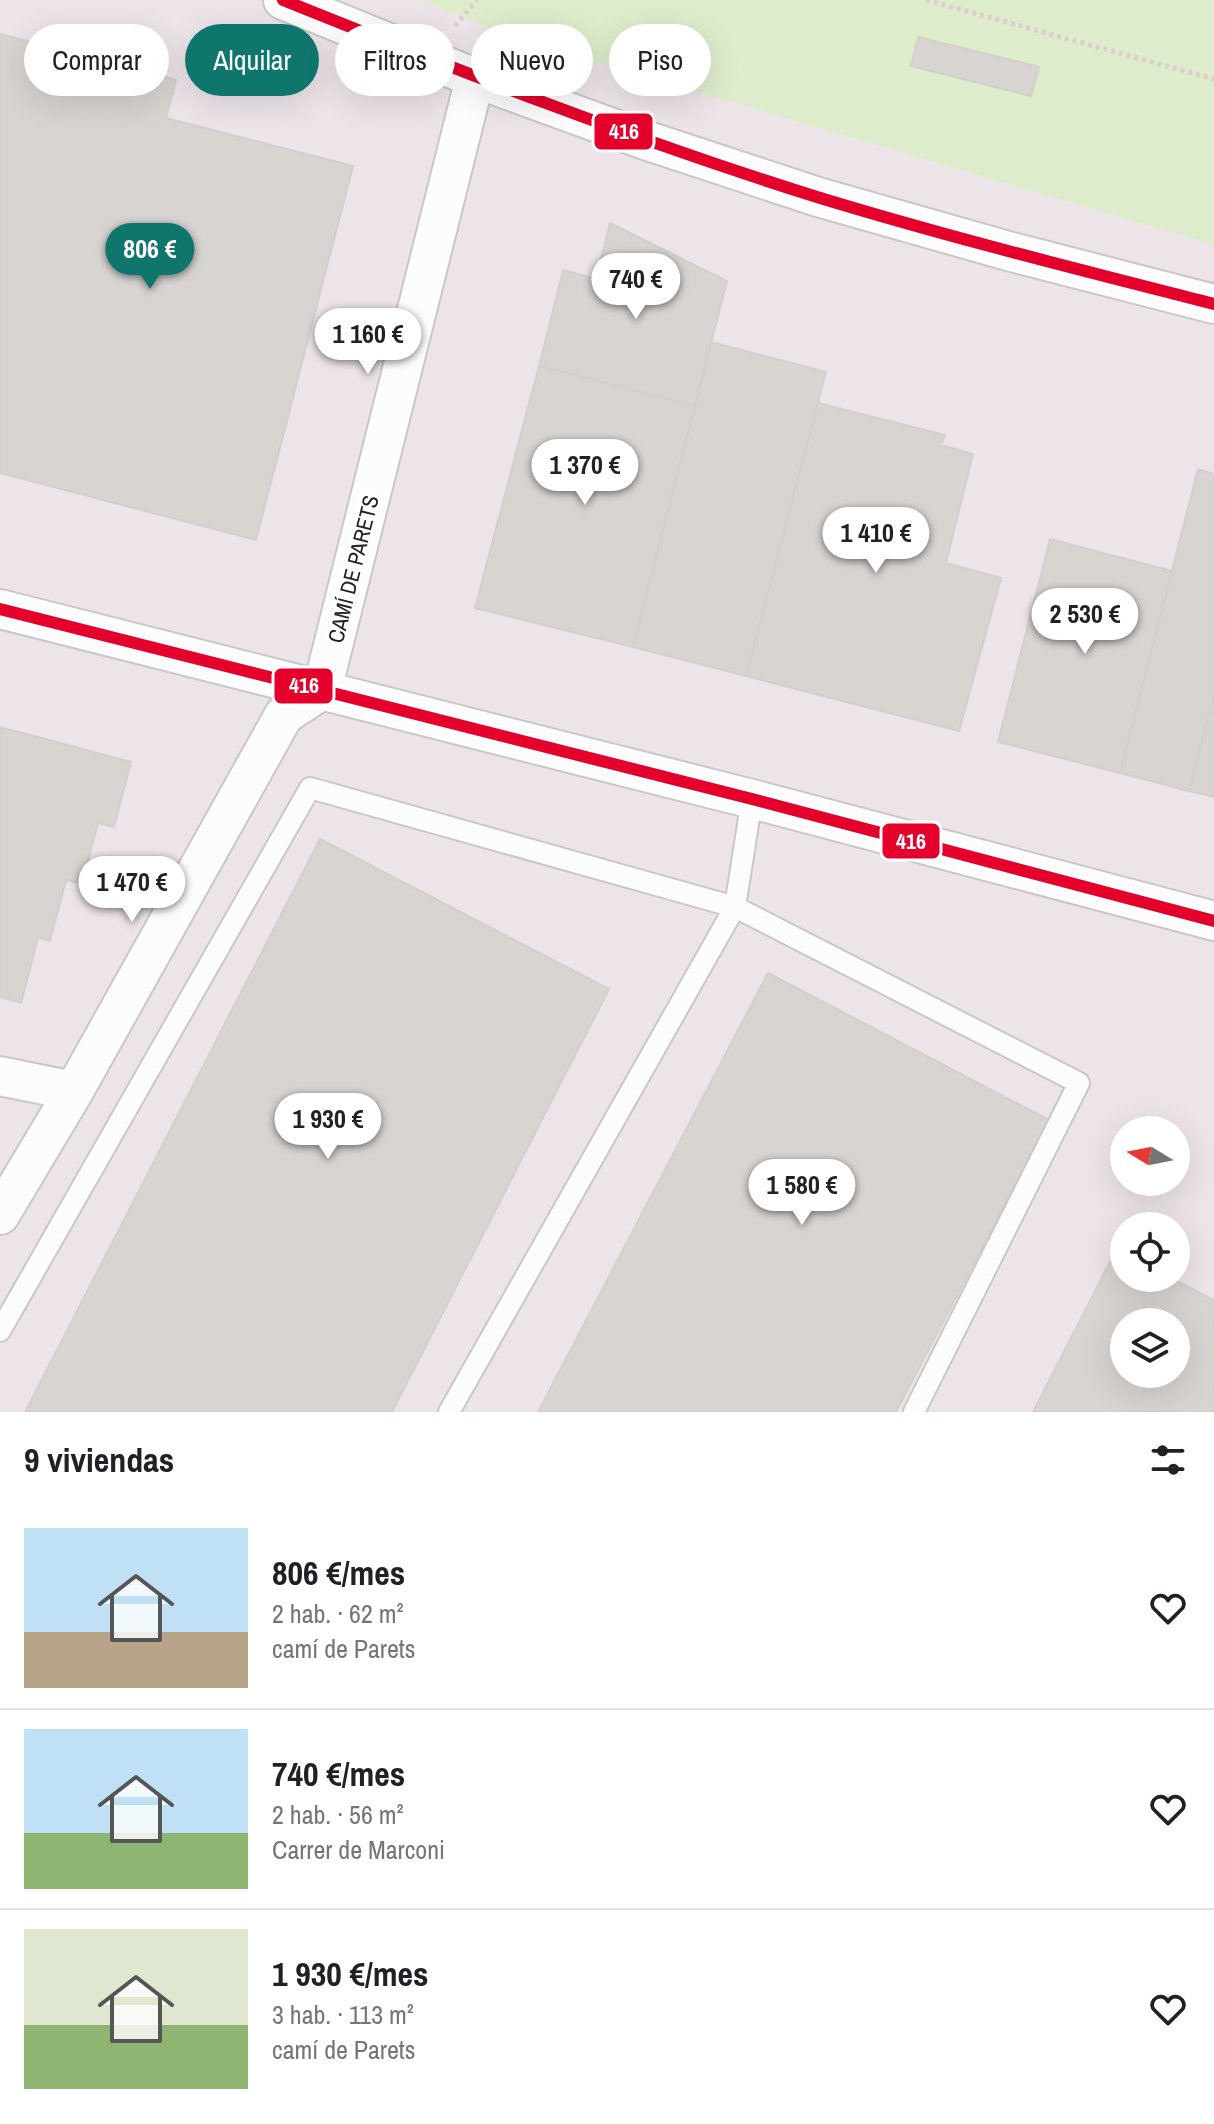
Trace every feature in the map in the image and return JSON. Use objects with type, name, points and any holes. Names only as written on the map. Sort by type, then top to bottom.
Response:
[{"type":"street","points":[[283,0],[471,76]]},
{"type":"street","name":"CAMÍ DE PARETS","points":[[322,690],[471,94]]},
{"type":"street","points":[[524,96],[818,197],[1008,251],[1214,304]]},
{"type":"street","points":[[0,609],[752,799],[1214,921]]},
{"type":"street","points":[[0,1215],[74,1091],[284,715],[322,690]]},
{"type":"street","points":[[0,1076],[74,1091]]},
{"type":"lane","points":[[0,1331],[310,788],[735,907],[1079,1083],[914,1412]]},
{"type":"lane","points":[[449,1412],[735,907],[752,799]]},
{"type":"path","points":[[926,0],[1214,79]]},
{"type":"shaded area","points":[[0,0],[421,0],[479,24],[471,24],[471,96],[593,96],[593,61],[609,66],[609,96],[711,96],[1214,245],[1214,1412],[0,1412]]},
{"type":"green space","points":[[421,0],[1214,0],[1214,245],[711,96],[711,24],[609,24],[609,66],[593,61],[593,24],[479,24]]},
{"type":"building","points":[[0,34],[24,40],[24,96],[169,96],[169,78],[176,80],[166,118],[353,166],[256,540],[0,473]]},
{"type":"building","points":[[918,37],[1039,67],[1031,96],[911,66]]},
{"type":"building","points":[[610,223],[727,281],[695,406],[539,366],[563,270],[596,279]]},
{"type":"building","points":[[711,342],[826,372],[746,676],[633,647]]},
{"type":"building","points":[[539,366],[695,406],[633,647],[475,608]]},
{"type":"building","points":[[818,403],[945,435],[941,445],[973,454],[946,563],[1001,578],[959,731],[746,676]]},
{"type":"building","points":[[1198,469],[1214,474],[1214,695],[1189,791],[1120,773]]},
{"type":"building","points":[[1050,539],[1172,571],[1120,773],[998,742]]},
{"type":"building","points":[[1214,695],[1214,797],[1189,791]]},
{"type":"building","points":[[0,727],[131,762],[114,827],[98,823],[82,884],[66,880],[50,941],[38,938],[21,1003],[0,997]]},
{"type":"building","points":[[320,839],[609,989],[392,1412],[25,1412]]},
{"type":"building","points":[[768,973],[1049,1120],[896,1412],[538,1412]]},
{"type":"building","points":[[1110,1262],[1110,1292],[1190,1292],[1190,1288],[1214,1300],[1214,1412],[1033,1412]]},
{"type":"transit line","name":"416","points":[[283,0],[548,104],[749,175],[916,226],[1214,304]]},
{"type":"transit line","name":"416","points":[[0,609],[752,799],[1214,921]]}]
